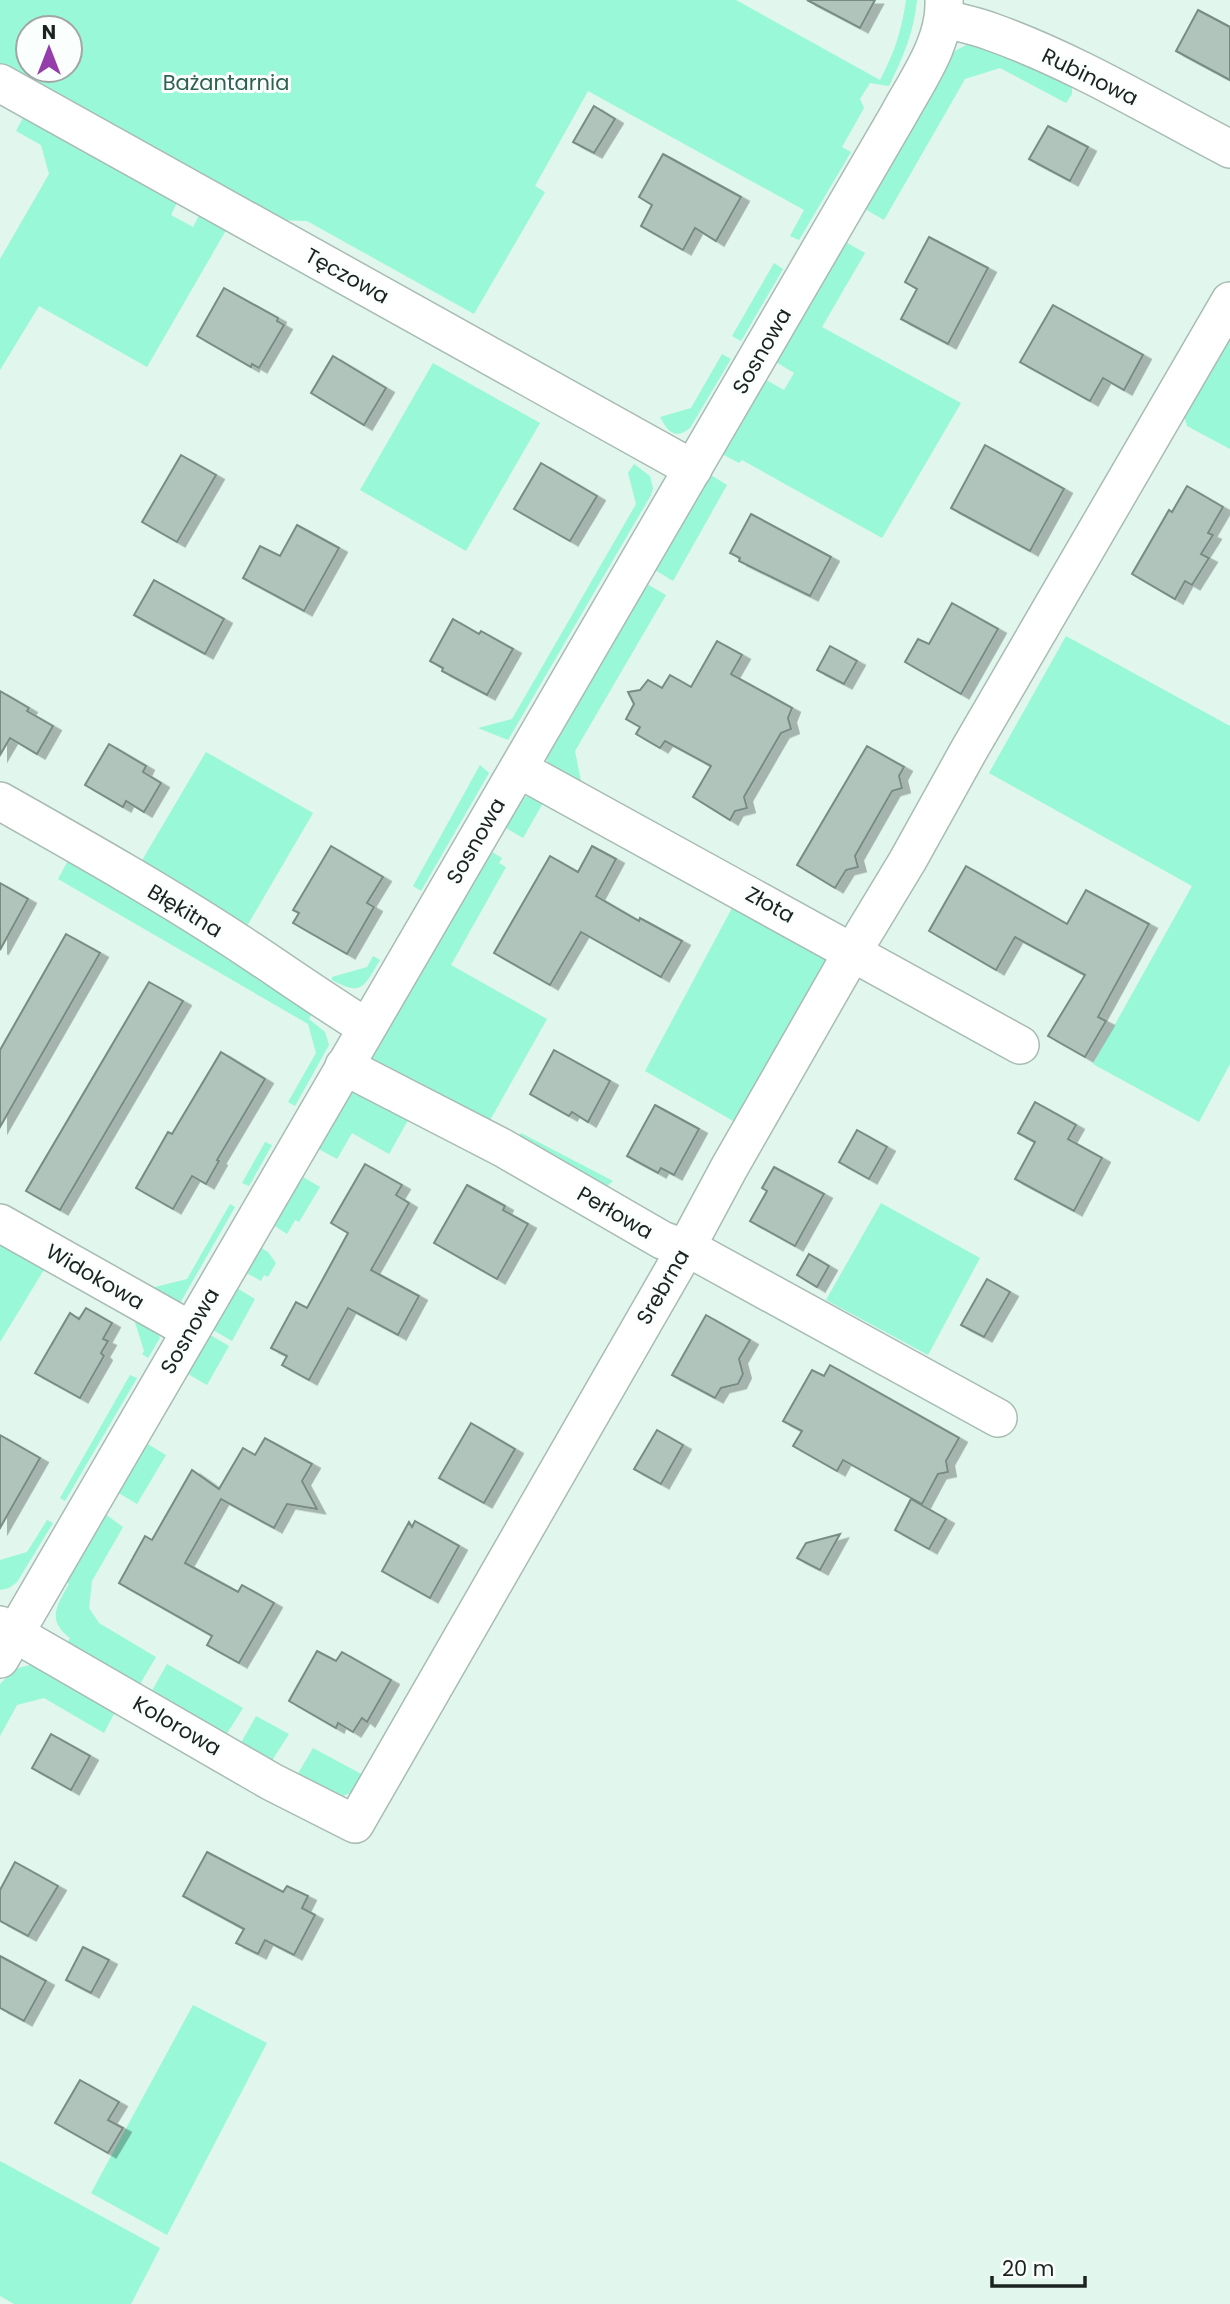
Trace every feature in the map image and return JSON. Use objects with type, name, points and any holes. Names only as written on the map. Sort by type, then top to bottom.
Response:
[{"type":"street","name":"Rubinowa","points":[[945,10],[1098,80],[1230,149]]},
{"type":"street","name":"Sosnowa","points":[[5,1639],[190,1330],[519,769],[899,114],[933,51],[945,10]]},
{"type":"street","name":"Tęczowa","points":[[0,83],[693,468]]},
{"type":"street","name":"Srebrna","points":[[355,1824],[685,1250],[853,951],[1230,301]]},
{"type":"street","name":"Złota","points":[[519,769],[1020,1045]]},
{"type":"street","name":"Błękitna","points":[[0,801],[83,848],[250,950],[324,1002],[366,1027]]},
{"type":"street","name":"Perłowa","points":[[344,1066],[503,1148],[662,1240],[701,1255],[998,1418]]},
{"type":"street","name":"Widokowa","points":[[0,1223],[190,1330]]},
{"type":"street","name":"Kolorowa","points":[[5,1639],[355,1824]]},
{"type":"green space","name":"Bażantarnia","points":[[0,0],[736,0],[880,80],[897,41],[906,0],[917,0],[907,44],[889,86],[870,83],[860,99],[864,108],[842,147],[851,152],[799,240],[790,236],[804,210],[588,91],[535,186],[545,192],[474,314],[307,221],[276,220],[26,84],[84,84],[84,14],[14,14],[14,78],[0,70]]},
{"type":"green space","points":[[980,43],[1072,84],[1072,94],[1066,103],[1000,68],[965,79],[884,220],[865,209],[864,203],[949,54],[966,45]]},
{"type":"green space","points":[[26,112],[179,198],[171,215],[193,227],[202,210],[229,225],[147,367],[39,306],[0,370],[0,259],[49,174],[41,145],[16,131]]},
{"type":"green space","points":[[842,240],[865,253],[822,327],[961,403],[882,538],[742,460],[739,463],[722,454],[760,381],[766,380],[784,390],[794,373],[776,362]]},
{"type":"green space","points":[[774,263],[783,269],[741,341],[732,336]]},
{"type":"green space","points":[[1230,326],[1230,449],[1187,426],[1182,409]]},
{"type":"green space","points":[[722,354],[731,359],[690,428],[685,432],[672,433],[660,417],[691,408]]},
{"type":"green space","points":[[433,363],[540,423],[466,551],[360,490]]},
{"type":"green space","points":[[634,464],[650,476],[653,488],[651,495],[508,740],[478,728],[512,719],[636,504],[628,473]]},
{"type":"green space","points":[[706,472],[727,485],[673,581],[655,570]]},
{"type":"green space","points":[[647,584],[666,595],[575,751],[581,781],[575,787],[548,764],[546,753],[641,586]]},
{"type":"green space","points":[[1066,636],[1230,726],[1230,1064],[1199,1122],[1093,1064],[1192,886],[989,773]]},
{"type":"green space","points":[[206,752],[313,813],[247,926],[141,862]]},
{"type":"green space","points":[[480,765],[489,773],[421,891],[413,886]]},
{"type":"green space","points":[[537,795],[645,852],[645,860],[543,803],[523,838],[501,825],[522,797]]},
{"type":"green space","points":[[487,849],[502,858],[499,863],[506,867],[451,965],[547,1019],[485,1129],[364,1069]]},
{"type":"green space","points":[[71,855],[314,1010],[309,1019],[325,1032],[329,1045],[295,1106],[288,1102],[316,1053],[308,1024],[58,879]]},
{"type":"green space","points":[[732,908],[827,960],[735,1122],[645,1071]]},
{"type":"green space","points":[[373,956],[380,960],[362,986],[350,988],[332,980],[332,977],[367,967]]},
{"type":"green space","points":[[349,1086],[412,1113],[389,1154],[352,1133],[337,1159],[317,1148]]},
{"type":"green space","points":[[521,1133],[613,1181],[600,1192],[514,1146]]},
{"type":"green space","points":[[265,1142],[272,1145],[249,1186],[242,1183]]},
{"type":"green space","points":[[298,1174],[320,1187],[299,1222],[295,1220],[287,1234],[273,1225]]},
{"type":"green space","points":[[881,1203],[980,1258],[928,1355],[826,1300]]},
{"type":"green space","points":[[230,1204],[235,1207],[180,1303],[176,1304],[151,1288],[187,1279]]},
{"type":"green space","points":[[0,1235],[154,1328],[160,1338],[148,1358],[142,1354],[144,1351],[134,1319],[45,1268],[0,1342]]},
{"type":"green space","points":[[257,1245],[268,1252],[276,1263],[268,1277],[264,1275],[261,1281],[245,1272]]},
{"type":"green space","points":[[237,1288],[255,1299],[232,1341],[208,1327],[230,1290]]},
{"type":"green space","points":[[205,1332],[229,1346],[207,1385],[183,1371]]},
{"type":"green space","points":[[130,1375],[137,1378],[65,1501],[60,1498]]},
{"type":"green space","points":[[146,1443],[166,1455],[137,1504],[117,1492]]},
{"type":"green space","points":[[101,1511],[123,1527],[92,1581],[89,1608],[99,1623],[156,1657],[137,1689],[65,1646],[70,1638],[56,1619],[58,1606],[69,1584],[62,1579]]},
{"type":"green space","points":[[47,1520],[53,1523],[17,1582],[0,1590],[0,1560],[27,1552]]},
{"type":"green space","points":[[167,1664],[243,1708],[226,1735],[149,1696]]},
{"type":"green space","points":[[38,1665],[118,1706],[104,1733],[44,1698],[17,1705],[0,1736],[0,1684],[15,1669]]},
{"type":"green space","points":[[256,1716],[289,1734],[271,1762],[242,1750],[241,1743]]},
{"type":"green space","points":[[313,1748],[365,1776],[357,1791],[339,1797],[293,1782]]},
{"type":"green space","points":[[193,2005],[267,2043],[167,2235],[91,2193]]},
{"type":"green space","points":[[0,2161],[160,2248],[131,2304],[14,2304],[0,2296]]},
{"type":"building","points":[[807,0],[875,0],[860,28]]},
{"type":"building","points":[[1198,10],[1230,27],[1230,80],[1176,51]]},
{"type":"building","points":[[594,106],[615,119],[594,153],[573,142]]},
{"type":"building","points":[[1048,126],[1088,147],[1070,181],[1029,159]]},
{"type":"building","points":[[663,154],[741,197],[716,241],[695,228],[683,250],[641,226],[652,205],[639,197]]},
{"type":"building","points":[[929,237],[988,268],[948,344],[901,319],[917,289],[905,282]]},
{"type":"building","points":[[224,288],[278,318],[277,321],[284,325],[259,368],[252,364],[251,367],[197,336]]},
{"type":"building","points":[[1053,305],[1143,355],[1124,390],[1103,378],[1090,401],[1020,362]]},
{"type":"building","points":[[333,356],[386,388],[364,425],[311,393]]},
{"type":"building","points":[[985,445],[1064,489],[1030,551],[951,508]]},
{"type":"building","points":[[181,455],[216,475],[177,542],[142,522]]},
{"type":"building","points":[[541,463],[597,496],[570,541],[514,509]]},
{"type":"building","points":[[1187,486],[1223,507],[1208,533],[1213,535],[1201,554],[1209,558],[1192,585],[1185,581],[1175,599],[1132,574],[1169,510],[1172,512]]},
{"type":"building","points":[[751,514],[831,557],[810,596],[739,561],[740,558],[730,553]]},
{"type":"building","points":[[297,525],[339,548],[304,611],[243,578],[260,546],[280,556]]},
{"type":"building","points":[[154,580],[224,619],[205,654],[134,615]]},
{"type":"building","points":[[952,603],[998,629],[961,694],[905,662],[918,639],[929,644]]},
{"type":"building","points":[[453,619],[513,649],[487,695],[442,671],[443,668],[430,661]]},
{"type":"building","points":[[717,641],[742,655],[731,674],[792,708],[788,718],[791,729],[781,733],[744,797],[747,808],[735,811],[730,820],[693,797],[711,766],[665,741],[660,748],[636,734],[640,727],[626,719],[634,704],[628,692],[640,690],[648,680],[662,688],[670,675],[691,687]]},
{"type":"building","points":[[830,646],[857,661],[844,684],[817,670]]},
{"type":"building","points":[[0,691],[53,726],[37,754],[10,738],[0,755]]},
{"type":"building","points":[[109,744],[146,766],[143,772],[161,783],[144,812],[126,801],[123,807],[85,785]]},
{"type":"building","points":[[867,746],[904,767],[899,776],[902,788],[892,791],[855,856],[858,867],[846,870],[835,888],[797,865]]},
{"type":"building","points":[[331,846],[383,877],[367,903],[374,907],[347,954],[293,923],[299,913],[293,910]]},
{"type":"building","points":[[592,846],[616,859],[596,896],[639,921],[640,918],[682,941],[661,977],[581,932],[550,985],[494,953],[550,856],[578,872]]},
{"type":"building","points":[[966,866],[1067,924],[1086,890],[1149,924],[1098,1017],[1106,1021],[1085,1057],[1048,1036],[1085,975],[1015,937],[996,970],[929,931]]},
{"type":"building","points":[[0,883],[28,899],[0,950]]},
{"type":"building","points":[[66,934],[100,953],[0,1127],[0,1050]]},
{"type":"building","points":[[149,982],[183,1001],[60,1210],[26,1191]]},
{"type":"building","points":[[554,1050],[610,1081],[588,1122],[572,1112],[569,1116],[530,1094]]},
{"type":"building","points":[[221,1052],[265,1079],[217,1160],[219,1161],[206,1184],[192,1176],[173,1209],[136,1188],[168,1132],[172,1134]]},
{"type":"building","points":[[1035,1102],[1076,1125],[1068,1139],[1102,1158],[1074,1211],[1015,1179],[1035,1142],[1018,1133]]},
{"type":"building","points":[[655,1105],[699,1129],[674,1175],[661,1168],[658,1173],[627,1156]]},
{"type":"building","points":[[857,1130],[887,1147],[869,1179],[839,1162]]},
{"type":"building","points":[[365,1164],[402,1185],[396,1195],[409,1203],[371,1270],[419,1296],[398,1335],[348,1308],[309,1380],[282,1365],[287,1356],[271,1348],[296,1302],[307,1308],[348,1233],[331,1223]]},
{"type":"building","points":[[774,1167],[824,1194],[795,1246],[750,1221],[767,1191],[762,1188]]},
{"type":"building","points":[[467,1185],[505,1206],[503,1210],[528,1224],[497,1279],[434,1243]]},
{"type":"building","points":[[809,1254],[829,1266],[817,1287],[797,1275]]},
{"type":"building","points":[[987,1279],[1010,1292],[984,1337],[961,1325]]},
{"type":"building","points":[[86,1308],[112,1323],[103,1339],[108,1341],[101,1353],[104,1356],[80,1398],[35,1373],[70,1313],[79,1319]]},
{"type":"building","points":[[706,1315],[750,1340],[739,1359],[743,1374],[738,1384],[721,1388],[715,1398],[672,1375]]},
{"type":"building","points":[[830,1365],[959,1438],[946,1461],[948,1472],[938,1474],[922,1504],[843,1460],[837,1471],[793,1446],[802,1431],[783,1421],[812,1370],[824,1376]]},
{"type":"building","points":[[471,1423],[515,1449],[484,1503],[439,1478]]},
{"type":"building","points":[[657,1430],[683,1445],[661,1484],[634,1469]]},
{"type":"building","points":[[0,1435],[40,1458],[0,1528]]},
{"type":"building","points":[[265,1438],[312,1464],[302,1481],[317,1509],[287,1504],[274,1528],[221,1499],[185,1563],[238,1592],[242,1585],[274,1603],[239,1663],[207,1645],[212,1636],[119,1583],[145,1536],[152,1540],[192,1470],[219,1489],[243,1448],[255,1455]]},
{"type":"building","points":[[911,1499],[946,1519],[929,1549],[895,1530]]},
{"type":"building","points":[[415,1521],[459,1546],[430,1598],[382,1571],[409,1522],[412,1527]]},
{"type":"building","points":[[840,1534],[820,1570],[797,1558],[806,1543]]},
{"type":"building","points":[[317,1651],[336,1661],[342,1652],[391,1680],[367,1722],[362,1718],[353,1732],[338,1723],[336,1728],[289,1701]]},
{"type":"building","points":[[51,1734],[90,1756],[71,1790],[32,1768]]},
{"type":"building","points":[[207,1852],[283,1892],[287,1886],[308,1896],[302,1908],[315,1915],[294,1955],[265,1940],[258,1954],[236,1943],[244,1929],[183,1896]]},
{"type":"building","points":[[15,1862],[58,1886],[28,1936],[0,1921],[0,1890]]},
{"type":"building","points":[[83,1947],[109,1960],[91,1993],[66,1980]]},
{"type":"building","points":[[0,1956],[46,1981],[24,2021],[0,2008]]},
{"type":"building","points":[[80,2080],[119,2102],[108,2120],[123,2128],[108,2153],[55,2123]]}]
